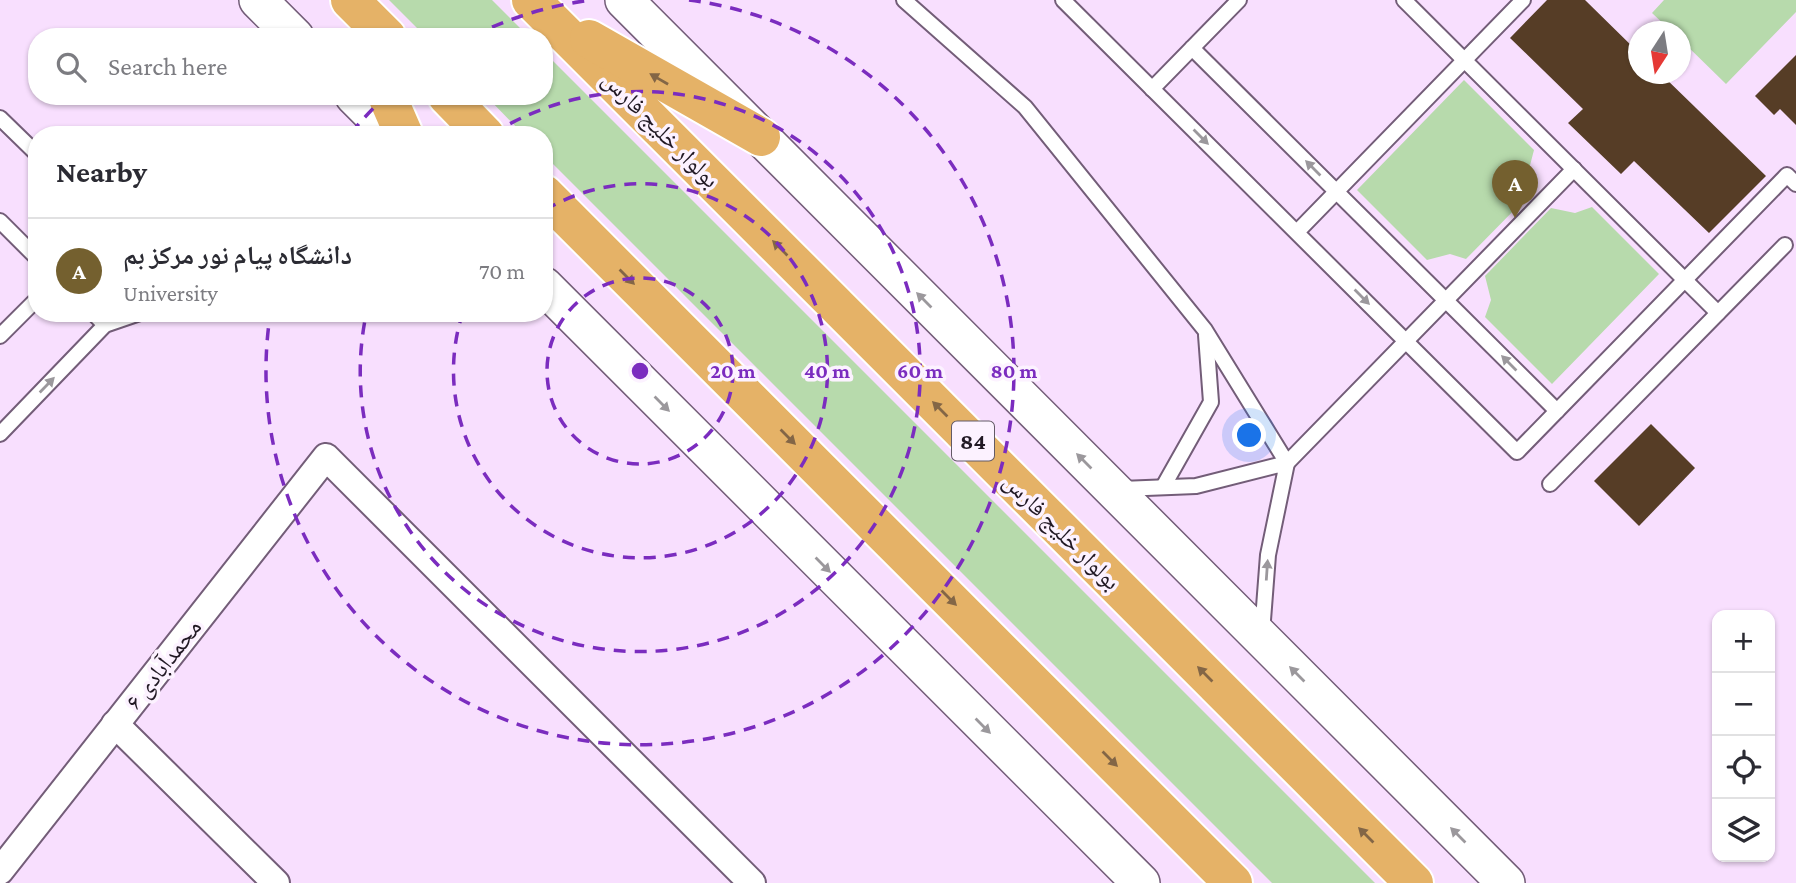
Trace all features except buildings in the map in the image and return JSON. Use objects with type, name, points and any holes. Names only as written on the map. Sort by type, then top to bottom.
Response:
[{"type":"highway","points":[[348,0],[358,28]]},
{"type":"highway","points":[[348,0],[378,28]]},
{"type":"highway","points":[[539,7],[761,137]]},
{"type":"highway","name":"بولوار خلیج فارس","points":[[539,7],[1414,883]]},
{"type":"highway","points":[[391,105],[400,126]]},
{"type":"highway","points":[[456,105],[476,126]]},
{"type":"highway","points":[[553,203],[1233,883]]},
{"type":"highway","points":[[553,223],[588,237]]},
{"type":"street","points":[[258,0],[286,28]]},
{"type":"street","points":[[624,0],[1506,883]]},
{"type":"street","points":[[363,105],[384,126]]},
{"type":"street","points":[[553,295],[1140,883]]},
{"type":"street","name":"محمدآبادی ۶","points":[[0,871],[326,457],[752,883]]},
{"type":"street","points":[[115,724],[276,883]]},
{"type":"lane","points":[[904,0],[1025,107],[1205,330],[1287,463],[1268,555],[1261,638]]},
{"type":"lane","points":[[1063,0],[1517,452],[1787,175],[1796,184]]},
{"type":"lane","points":[[1152,89],[1239,0]]},
{"type":"lane","points":[[1404,0],[1718,313]]},
{"type":"lane","points":[[1297,232],[1523,0]]},
{"type":"lane","points":[[1192,48],[1557,411]]},
{"type":"lane","points":[[0,118],[28,145]]},
{"type":"lane","points":[[1113,489],[1196,486],[1287,463],[1574,169]]},
{"type":"lane","points":[[0,221],[28,249]]},
{"type":"lane","points":[[1550,484],[1784,245]]},
{"type":"lane","points":[[0,336],[28,308]]},
{"type":"lane","points":[[102,322],[105,325]]},
{"type":"lane","points":[[0,434],[108,322]]},
{"type":"lane","points":[[105,325],[114,322]]},
{"type":"lane","points":[[1163,487],[1211,402],[1205,330]]},
{"type":"green space","points":[[389,0],[492,0],[520,28],[417,28]]},
{"type":"green space","points":[[1664,0],[1796,0],[1796,12],[1726,84],[1691,50],[1691,21],[1660,21],[1652,13]]},
{"type":"green space","points":[[553,61],[1375,883],[1272,883],[553,164],[553,126],[515,126],[495,105],[553,105]]},
{"type":"green space","points":[[1464,80],[1534,150],[1528,173],[1533,191],[1466,259],[1450,254],[1427,260],[1357,190]]},
{"type":"green space","points":[[1592,207],[1659,274],[1552,384],[1485,317],[1491,300],[1485,276],[1551,208],[1575,213]]},
{"type":"place","name":"دانشگاه پیام نور مرکز بم","points":[[1515,218]]}]
